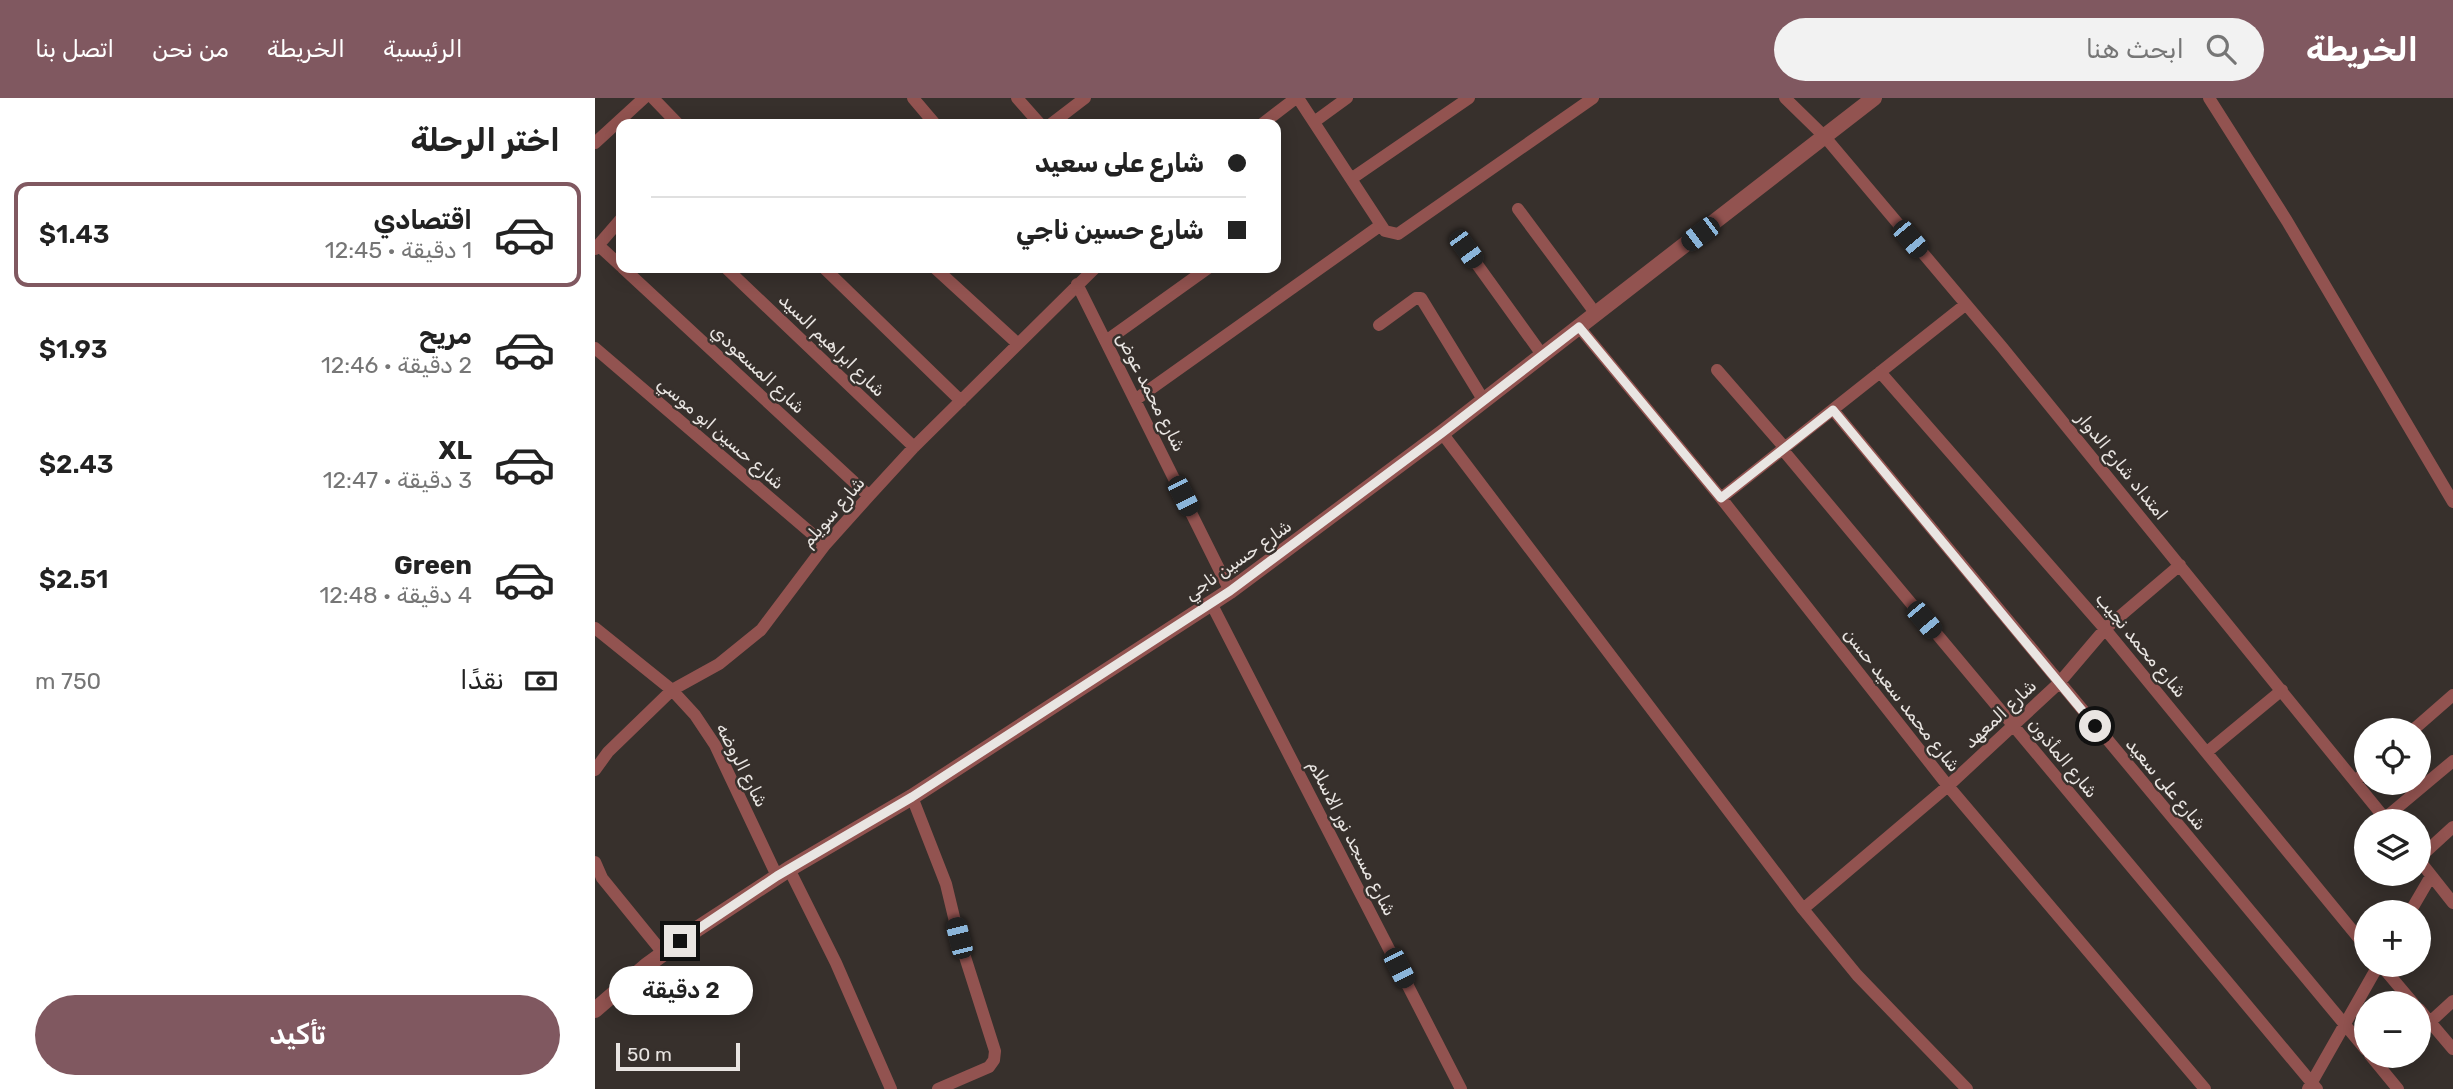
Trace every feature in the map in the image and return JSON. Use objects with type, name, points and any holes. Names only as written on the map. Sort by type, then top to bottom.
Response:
[{"type":"street","points":[[621,119],[644,98]]},
{"type":"street","points":[[653,98],[673,119]]},
{"type":"street","points":[[913,98],[931,119]]},
{"type":"street","points":[[1017,98],[1036,119]]},
{"type":"street","points":[[1269,119],[1297,98],[1381,225],[1391,234],[1404,232],[1593,98]]},
{"type":"street","points":[[1314,122],[1347,98]]},
{"type":"street","points":[[1351,179],[1469,98]]},
{"type":"street","name":"امتداد شارع الدوار","points":[[1786,98],[1825,137],[2002,347],[2354,780]]},
{"type":"street","name":"شارع حسين ناجي","points":[[595,1010],[663,953],[783,873],[912,797],[1230,591],[1543,356],[1874,98]]},
{"type":"street","points":[[2209,98],[2287,221],[2453,502]]},
{"type":"street","points":[[1057,119],[1078,100]]},
{"type":"street","points":[[595,143],[616,124]]},
{"type":"street","points":[[1517,209],[1597,314]]},
{"type":"street","points":[[597,247],[616,225]]},
{"type":"street","points":[[1135,400],[1381,225]]},
{"type":"street","name":"شارع المسعودي","points":[[597,247],[616,262]]},
{"type":"street","points":[[1466,249],[1543,356]]},
{"type":"street","name":"شارع المسعودي","points":[[628,273],[869,496]]},
{"type":"street","name":"شارع ابراهيم السيد","points":[[731,273],[914,447]]},
{"type":"street","points":[[829,273],[961,401]]},
{"type":"street","points":[[940,273],[1018,344]]},
{"type":"street","name":"شارع سويلم","points":[[595,771],[608,752],[672,690],[719,664],[761,630],[825,545],[914,447],[1089,273]]},
{"type":"street","points":[[1105,341],[1201,273]]},
{"type":"street","name":"شارع محمد عوض","points":[[1077,284],[1230,591]]},
{"type":"street","points":[[1378,325],[1416,298],[1421,298],[1484,401]]},
{"type":"street","points":[[1721,498],[1965,305]]},
{"type":"street","name":"شارع محمد سعيد حسن","points":[[1579,327],[1721,498],[1948,786],[2205,1089]]},
{"type":"street","name":"شارع حسين ابو موسي","points":[[595,348],[825,545]]},
{"type":"street","name":"شارع المأذون","points":[[1717,370],[2312,1087]]},
{"type":"street","name":"شارع محمد نجيب","points":[[1881,372],[2105,629],[2354,932]]},
{"type":"street","name":"شارع على سعيد","points":[[1833,410],[2354,1036]]},
{"type":"street","points":[[1442,433],[1803,909],[1857,975],[1967,1089]]},
{"type":"street","name":"شارع المعهد","points":[[1803,909],[1948,786],[2059,683],[2105,629],[2180,565]]},
{"type":"street","name":"شارع مسجد نور الاسلام","points":[[1212,603],[1461,1089]]},
{"type":"street","name":"شارع الروضه","points":[[595,628],[672,690],[695,715],[715,745],[783,873],[836,963],[891,1089]]},
{"type":"street","points":[[2207,752],[2282,690]]},
{"type":"street","points":[[2427,718],[2453,695]]},
{"type":"street","points":[[2398,809],[2453,761]]},
{"type":"street","name":"امتداد شارع الدوار","points":[[2366,795],[2377,809]]},
{"type":"street","points":[[912,797],[946,884],[959,938],[995,1051],[994,1060],[989,1066],[938,1089]]},
{"type":"street","points":[[2431,848],[2453,827]]},
{"type":"street","points":[[595,862],[602,878],[663,953]]},
{"type":"street","points":[[2431,876],[2452,899]]},
{"type":"street","points":[[2312,1087],[2371,977]]},
{"type":"street","points":[[2390,977],[2403,991]]},
{"type":"street","points":[[2431,1021],[2453,1001]]},
{"type":"street","points":[[2431,1023],[2453,1049]]},
{"type":"street","points":[[2381,1068],[2398,1089]]},
{"type":"route","points":[[680,941],[777,876],[912,797],[1230,591],[1579,327],[1721,498],[1833,410],[2095,726]]}]
